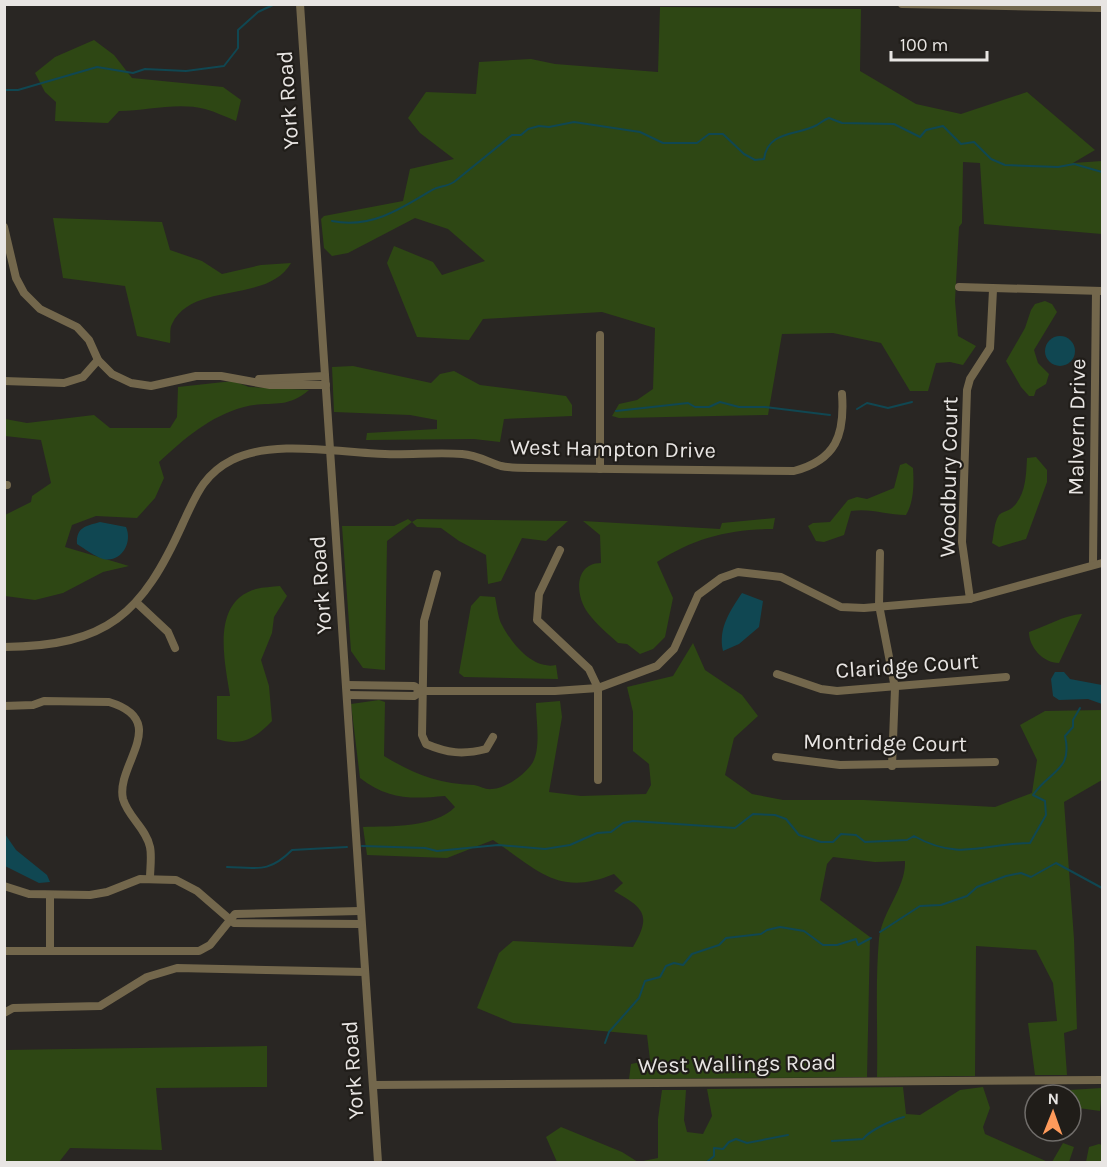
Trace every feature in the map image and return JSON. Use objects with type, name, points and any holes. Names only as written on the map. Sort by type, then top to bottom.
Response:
[{"type":"street","name":"York Road","points":[[300,4],[378,1162]]},
{"type":"street","points":[[902,4],[1102,8]]},
{"type":"street","points":[[4,227],[16,278],[24,293],[40,309],[77,327],[89,340],[98,360],[112,374],[131,383],[152,386],[196,376],[249,380],[326,380]]},
{"type":"street","points":[[959,287],[993,290],[1100,291]]},
{"type":"street","name":"Woodbury Court","points":[[970,599],[962,542],[968,390],[970,379],[990,348],[993,290]]},
{"type":"street","name":"Malvern Drive","points":[[1093,563],[1100,291]]},
{"type":"street","points":[[600,336],[600,469]]},
{"type":"street","points":[[4,381],[64,383],[83,377],[98,360]]},
{"type":"street","name":"West Hampton Drive","points":[[4,647],[71,642],[108,626],[137,603],[173,545],[209,474],[232,459],[252,452],[284,450],[462,454],[482,457],[503,466],[794,471],[812,466],[834,447],[844,419],[842,394]]},
{"type":"street","points":[[560,550],[539,594],[537,620],[589,669],[598,688],[598,780]]},
{"type":"street","points":[[880,553],[879,605],[895,688],[892,766]]},
{"type":"street","points":[[347,695],[414,696],[422,692],[555,692],[598,688],[657,666],[674,649],[698,596],[721,578],[738,572],[782,577],[841,607],[864,608],[970,599],[1102,562]]},
{"type":"street","points":[[436,574],[424,621],[422,735],[426,744],[448,753],[470,753],[486,749],[493,737]]},
{"type":"street","points":[[137,603],[168,632],[175,648]]},
{"type":"street","name":"Claridge Court","points":[[777,674],[821,689],[837,691],[1006,677]]},
{"type":"street","points":[[347,685],[414,686],[422,692]]},
{"type":"street","points":[[4,706],[33,705],[44,701],[109,702],[119,705],[132,715],[139,732],[138,745],[125,775],[122,797],[150,847],[150,879]]},
{"type":"street","name":"Montridge Court","points":[[776,757],[840,765],[892,766],[995,762]]},
{"type":"street","points":[[4,886],[16,892],[50,895],[107,892],[140,879],[150,879],[185,883],[228,920],[239,924],[361,924]]},
{"type":"street","points":[[50,895],[50,950]]},
{"type":"street","points":[[4,951],[199,951],[210,945],[235,914],[360,911]]},
{"type":"street","points":[[4,1013],[14,1008],[100,1006],[147,977],[177,968],[365,972]]},
{"type":"street","name":"West Wallings Road","points":[[373,1085],[1102,1080]]},
{"type":"green space","points":[[660,7],[861,9],[860,71],[916,104],[961,114],[1027,92],[1095,150],[1073,163],[1102,161],[1102,234],[984,224],[980,163],[963,162],[962,223],[959,227],[955,301],[958,336],[976,346],[963,365],[950,362],[936,363],[928,391],[910,391],[881,343],[833,333],[782,334],[768,415],[619,418],[612,416],[619,404],[637,400],[653,389],[655,328],[602,312],[483,319],[469,340],[417,337],[387,263],[394,246],[433,262],[442,275],[485,261],[448,229],[415,218],[348,253],[332,256],[324,248],[321,219],[324,216],[403,201],[410,169],[454,159],[420,133],[408,118],[426,92],[476,94],[479,62],[531,59],[555,64],[658,72]]},
{"type":"green space","points":[[94,40],[114,55],[132,78],[223,87],[241,100],[236,121],[205,109],[184,106],[119,111],[108,123],[55,121],[56,102],[45,92],[35,73],[55,57]]},
{"type":"green space","points":[[53,218],[162,222],[170,250],[202,261],[222,274],[261,265],[291,263],[280,276],[266,284],[196,302],[182,311],[171,326],[170,343],[137,336],[125,286],[63,278]]},
{"type":"green space","points":[[1045,301],[1052,304],[1057,312],[1034,350],[1038,363],[1049,374],[1046,384],[1036,390],[1034,396],[1029,396],[1006,361],[1025,328],[1031,310],[1035,304]]},
{"type":"green space","points":[[353,366],[431,383],[440,374],[454,371],[480,385],[566,396],[572,405],[572,416],[504,419],[500,442],[474,439],[366,440],[367,433],[437,429],[437,420],[410,415],[334,412],[332,367]]},
{"type":"green space","points":[[233,381],[249,387],[309,390],[293,400],[254,405],[232,411],[198,429],[159,462],[164,478],[155,498],[137,518],[96,516],[72,525],[65,547],[129,566],[103,572],[63,593],[35,600],[5,596],[5,515],[31,502],[32,496],[51,483],[41,440],[5,436],[5,419],[27,423],[94,415],[110,428],[170,428],[177,417],[178,387]]},
{"type":"green space","points":[[1036,457],[1047,470],[1047,482],[1026,539],[999,547],[992,543],[997,518],[1017,503],[1024,485],[1027,458]]},
{"type":"green space","points":[[906,463],[913,468],[913,480],[912,498],[906,515],[865,510],[851,511],[844,535],[824,542],[816,541],[808,526],[813,523],[830,522],[848,500],[857,497],[867,499],[894,488],[900,465]]},
{"type":"green space","points":[[775,518],[773,529],[757,529],[712,536],[657,562],[673,598],[665,637],[653,649],[640,654],[627,644],[618,643],[595,621],[584,606],[579,590],[582,574],[592,564],[601,563],[600,535],[583,521],[720,529],[722,523]]},
{"type":"green space","points":[[408,519],[412,522],[387,541],[385,670],[363,668],[351,651],[342,526],[394,526]]},
{"type":"green space","points":[[417,519],[568,521],[546,541],[522,538],[501,581],[488,584],[486,555],[459,541],[441,528],[417,527],[412,522]]},
{"type":"green space","points":[[280,586],[287,596],[274,617],[272,633],[261,660],[269,686],[272,721],[248,739],[233,742],[217,739],[217,696],[230,696],[224,651],[226,620],[232,606],[241,596],[256,589]]},
{"type":"green space","points":[[480,596],[495,597],[501,622],[511,640],[531,660],[539,664],[556,665],[558,679],[464,677],[459,673],[471,606]]},
{"type":"green space","points":[[1082,614],[1059,663],[1042,657],[1034,648],[1029,632]]},
{"type":"green space","points":[[693,643],[705,670],[742,695],[758,716],[734,738],[725,775],[752,794],[783,800],[864,800],[995,807],[1032,793],[1037,760],[1020,725],[1045,711],[1102,710],[1102,780],[1064,802],[1074,939],[1077,1029],[1064,1033],[1067,1075],[1035,1075],[1028,1023],[1057,1021],[1053,983],[1036,950],[976,946],[975,1076],[877,1077],[879,939],[884,919],[902,881],[905,861],[875,862],[833,857],[827,864],[820,900],[870,937],[867,1077],[629,1079],[631,1064],[650,1060],[647,1035],[513,1023],[477,1008],[499,953],[513,941],[633,947],[642,927],[642,913],[632,902],[614,891],[623,883],[614,874],[578,883],[563,881],[536,870],[493,840],[447,858],[367,855],[363,827],[412,825],[436,819],[455,807],[445,796],[422,798],[390,794],[380,791],[360,778],[351,704],[379,700],[385,702],[384,756],[427,777],[490,789],[515,780],[533,762],[537,741],[536,703],[560,701],[562,717],[549,792],[581,796],[646,794],[651,785],[649,764],[633,751],[633,712],[627,687],[673,676]]},
{"type":"green space","points":[[267,1046],[267,1087],[156,1088],[162,1150],[70,1148],[59,1162],[5,1162],[5,1050]]},
{"type":"green space","points":[[903,1087],[906,1114],[920,1115],[960,1090],[983,1087],[990,1108],[983,1127],[985,1134],[1048,1162],[638,1162],[658,1158],[658,1119],[662,1090],[686,1090],[684,1120],[687,1132],[703,1134],[712,1116],[707,1089]]},
{"type":"green space","points":[[1102,1088],[1100,1111],[1083,1109],[1083,1089]]},
{"type":"green space","points":[[561,1127],[622,1152],[638,1162],[557,1162],[546,1137]]},
{"type":"green space","points":[[1063,1143],[1074,1147],[1069,1162],[1052,1162]]},
{"type":"green space","points":[[1102,1145],[1102,1162],[1086,1162],[1089,1147]]},
{"type":"water","points":[[1060,336],[1071,340],[1075,351],[1071,362],[1060,366],[1049,362],[1045,351],[1049,340]]},
{"type":"water","points":[[100,522],[126,527],[127,545],[115,558],[103,559],[77,544],[78,534],[83,528]]},
{"type":"water","points":[[742,593],[763,601],[759,627],[739,644],[723,651],[724,627],[729,613]]},
{"type":"water","points":[[1055,672],[1064,672],[1070,679],[1102,685],[1102,704],[1088,699],[1059,700],[1053,696],[1051,679]]},
{"type":"water","points":[[5,834],[16,850],[47,875],[50,882],[39,883],[5,866]]},
{"type":"waterway","points":[[4,90],[18,90],[97,67],[133,73],[145,69],[186,71],[224,66],[238,48],[238,30],[258,12],[275,4]]},
{"type":"waterway","points":[[332,221],[359,222],[385,216],[435,189],[454,182],[512,135],[521,135],[528,129],[539,126],[549,127],[574,122],[640,132],[663,143],[697,143],[709,134],[723,134],[744,154],[755,160],[764,159],[771,143],[777,138],[817,125],[829,118],[842,123],[894,124],[920,137],[926,130],[943,126],[961,144],[974,142],[991,159],[1005,165],[1058,167],[1074,164],[1102,172]]},
{"type":"waterway","points":[[616,411],[688,403],[695,407],[709,407],[720,402],[739,407],[765,407],[830,415]]},
{"type":"waterway","points":[[857,409],[867,403],[888,408],[912,402]]},
{"type":"waterway","points":[[362,846],[425,848],[437,851],[498,845],[545,849],[570,845],[597,833],[611,832],[623,823],[633,821],[735,828],[753,814],[775,815],[786,819],[799,835],[821,842],[833,842],[841,834],[856,835],[865,842],[907,840],[914,836],[930,844],[959,850],[1030,843],[1046,815],[1045,801],[1033,795],[1063,763],[1067,748],[1065,736],[1073,727],[1073,720],[1080,708]]},
{"type":"waterway","points":[[227,867],[263,868],[270,866],[292,850],[347,847]]},
{"type":"waterway","points":[[880,932],[920,906],[941,905],[967,896],[977,887],[1006,876],[1021,873],[1031,877],[1056,863],[1102,888]]},
{"type":"waterway","points":[[605,1043],[609,1032],[639,998],[645,981],[660,977],[666,966],[674,963],[683,965],[692,954],[719,945],[726,938],[761,934],[780,927],[804,931],[823,945],[837,945],[856,939],[858,945],[871,938]]},
{"type":"waterway","points":[[832,1141],[863,1139],[882,1126],[904,1117]]},
{"type":"waterway","points":[[707,1162],[714,1156],[714,1148],[723,1149],[729,1142],[736,1139],[747,1143],[788,1135]]}]
